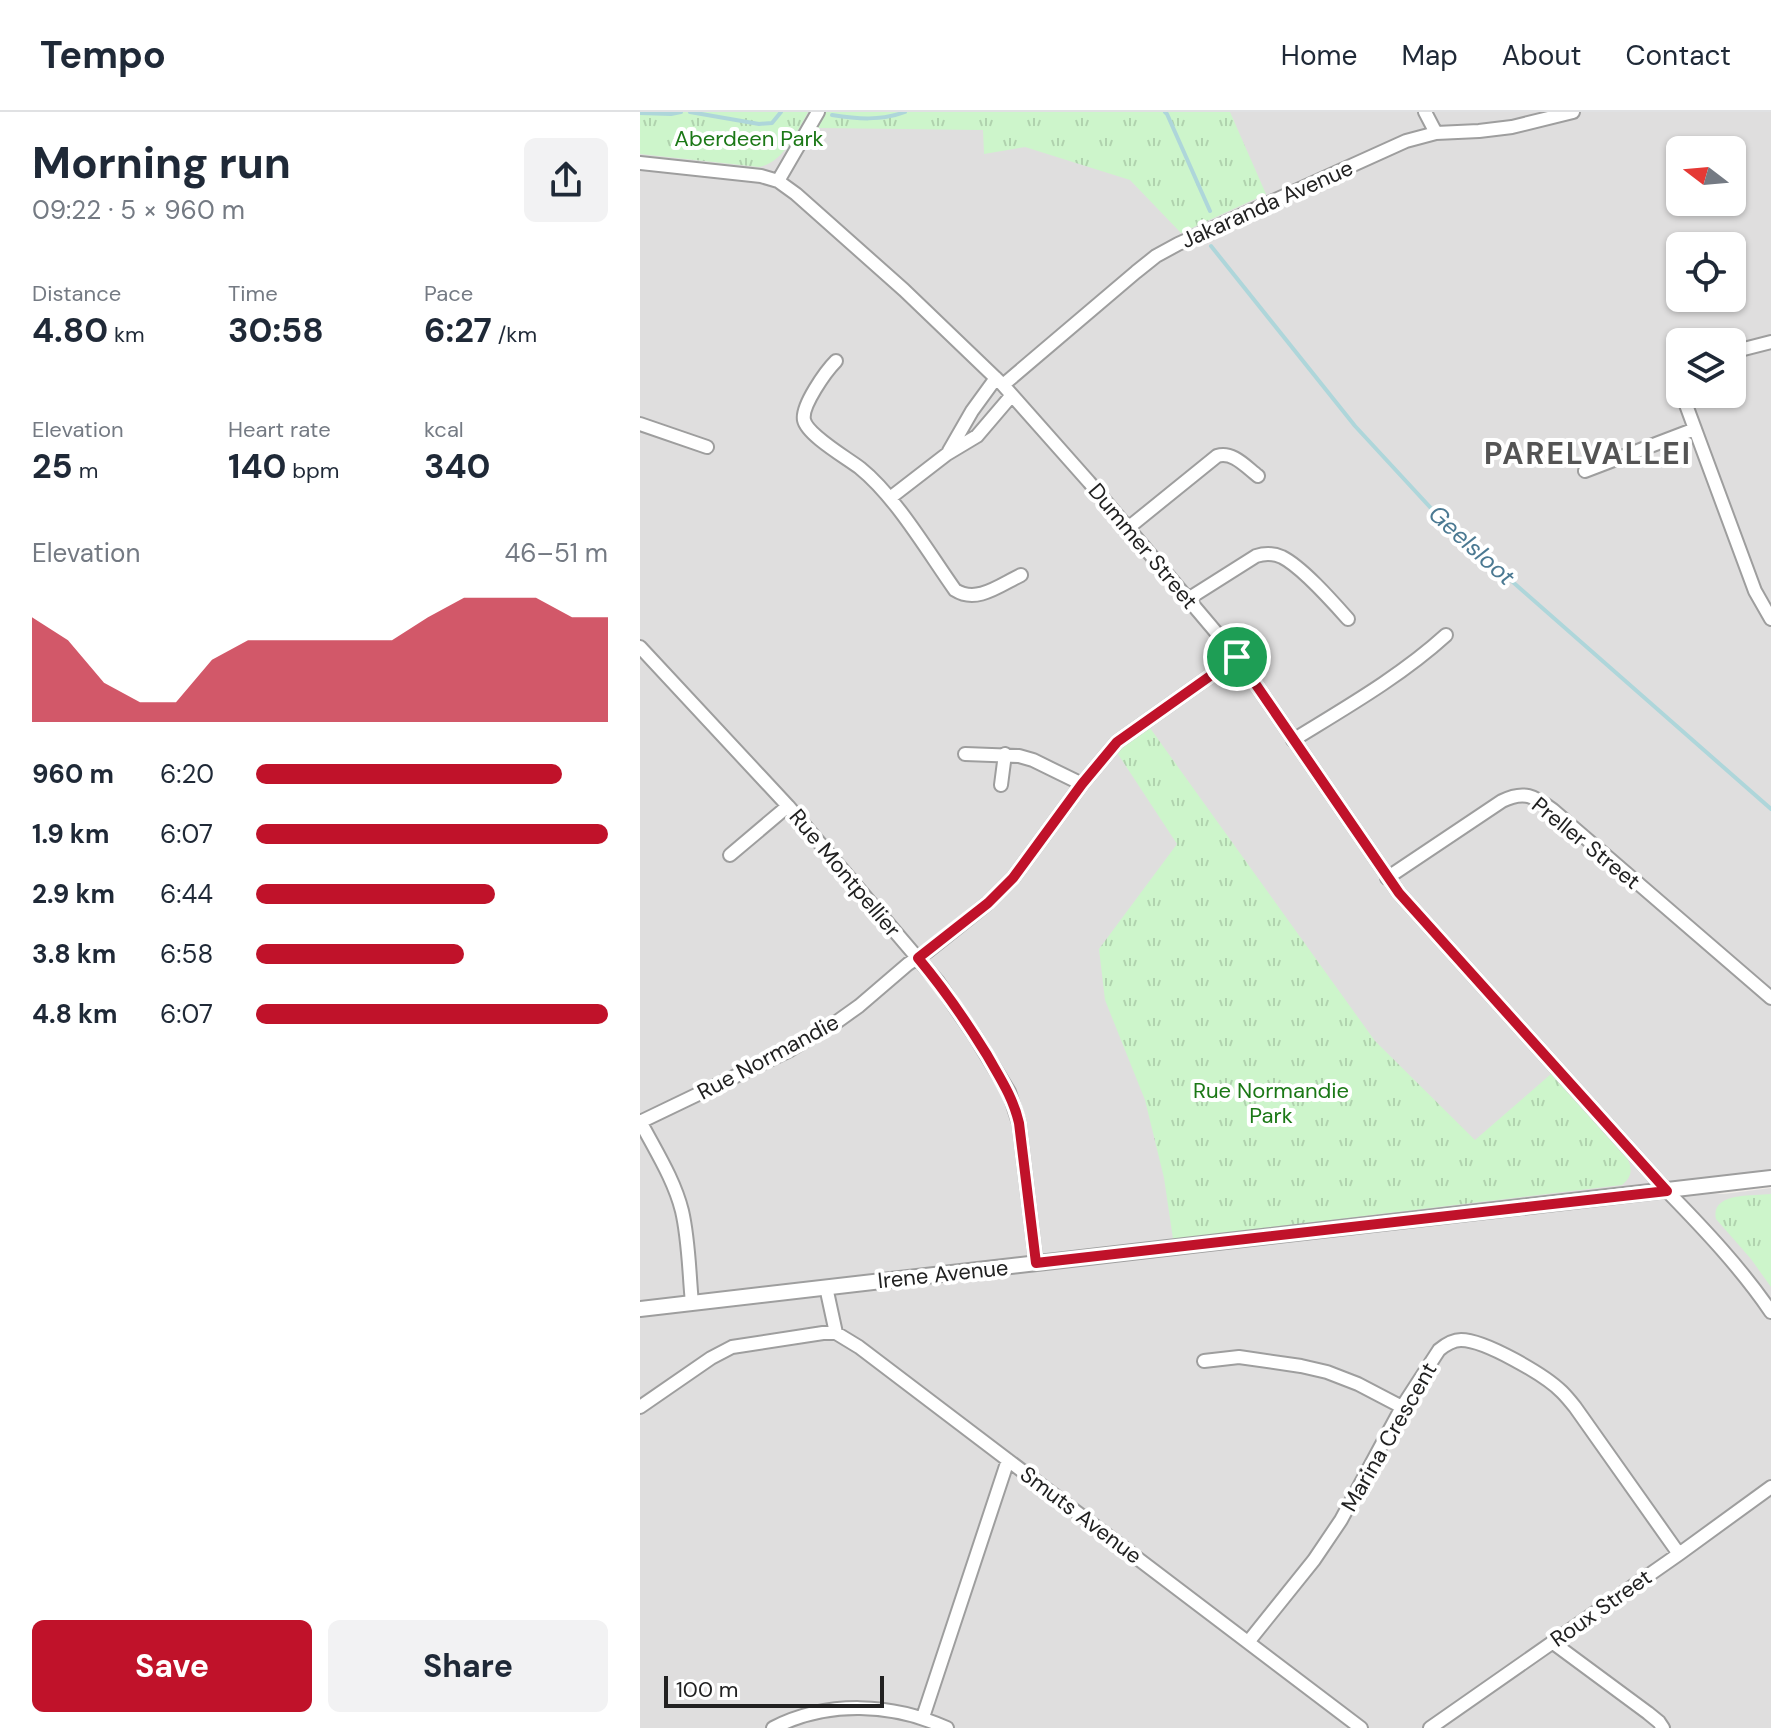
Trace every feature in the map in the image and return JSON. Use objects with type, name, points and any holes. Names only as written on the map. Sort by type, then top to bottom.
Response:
[{"type":"street","points":[[778,181],[818,112]]},
{"type":"street","points":[[1425,112],[1436,133]]},
{"type":"street","name":"Jakaranda Avenue","points":[[1004,386],[1156,256],[1243,214],[1406,141],[1436,133],[1512,127],[1573,112]]},
{"type":"street","name":"Dummer Street","points":[[640,163],[761,176],[778,181],[881,269],[1004,386],[1237,657],[1387,878],[1722,1249],[1771,1312]]},
{"type":"street","points":[[1746,348],[1771,342]]},
{"type":"street","points":[[836,361],[806,407],[804,420],[810,430],[872,478],[890,498],[955,590],[962,595],[976,596],[1021,575]]},
{"type":"street","points":[[947,454],[972,411],[1004,386]]},
{"type":"street","points":[[890,498],[947,454],[977,436],[1004,386]]},
{"type":"street","points":[[1687,408],[1755,591],[1767,604],[1771,619]]},
{"type":"street","points":[[640,424],[707,447]]},
{"type":"street","points":[[1585,471],[1695,429]]},
{"type":"street","points":[[1128,528],[1217,456],[1231,455],[1258,476]]},
{"type":"street","points":[[1188,599],[1256,556],[1267,553],[1284,558],[1313,582],[1348,619]]},
{"type":"street","points":[[1293,740],[1430,650],[1446,635]]},
{"type":"street","name":"Rue Montpellier","points":[[640,647],[788,806],[938,982],[975,1036],[1015,1106],[1036,1263]]},
{"type":"street","name":"Rue Normandie","points":[[640,1122],[790,1050],[849,1014],[988,903],[1013,878],[1117,742],[1237,657]]},
{"type":"street","points":[[965,754],[1005,754],[1033,760],[1082,784]]},
{"type":"street","points":[[1001,785],[1005,754]]},
{"type":"street","name":"Preller Street","points":[[1387,878],[1502,801],[1517,794],[1528,795],[1553,810],[1771,998]]},
{"type":"street","points":[[730,855],[788,806]]},
{"type":"street","points":[[640,1122],[681,1208],[692,1303]]},
{"type":"street","name":"Irene Avenue","points":[[640,1309],[1771,1178]]},
{"type":"street","points":[[640,1407],[732,1347],[836,1333],[826,1287]]},
{"type":"street","name":"Smuts Avenue","points":[[836,1333],[859,1347],[1361,1728]]},
{"type":"street","name":"Marina Crescent","points":[[1249,1641],[1314,1560],[1341,1520],[1402,1407],[1439,1350],[1458,1340],[1485,1345],[1562,1391],[1679,1554]]},
{"type":"street","points":[[1204,1361],[1239,1357],[1327,1372],[1402,1407]]},
{"type":"street","points":[[923,1717],[1008,1460]]},
{"type":"street","name":"Roux Street","points":[[1430,1728],[1771,1487]]},
{"type":"street","points":[[1552,1642],[1648,1713],[1663,1728]]},
{"type":"street","points":[[773,1728],[820,1711],[853,1707],[923,1717],[947,1728]]},
{"type":"shaded area","points":[[640,112],[1771,112],[1771,1179],[1675,1191],[1724,1194],[1771,1188],[1771,1728],[640,1728]]},
{"type":"green space","name":"Aberdeen Park","points":[[640,112],[808,112],[782,153],[759,167],[640,154]]},
{"type":"green space","points":[[826,112],[1230,112],[1266,194],[1181,233],[1130,180],[1025,147],[984,154],[983,130],[817,128]]},
{"type":"green space","name":"Rue Normandie Park","points":[[1150,728],[1375,1041],[1475,1140],[1551,1074],[1628,1160],[1631,1170],[1625,1182],[1622,1185],[1173,1239],[1164,1178],[1145,1100],[1105,1000],[1099,949],[1177,844],[1116,751]]},
{"type":"green space","points":[[1771,1194],[1771,1287],[1716,1219],[1716,1210],[1720,1204],[1734,1197]]},
{"type":"waterway","points":[[640,113],[681,112]]},
{"type":"waterway","points":[[690,112],[759,124],[772,123],[781,112]]},
{"type":"waterway","points":[[832,115],[869,118],[905,112]]},
{"type":"waterway","name":"Geelsloot","points":[[1165,112],[1210,211]]},
{"type":"waterway","name":"Geelsloot","points":[[1211,246],[1355,426],[1441,519],[1771,809]]},
{"type":"district","name":"PARELVALLEI","points":[[1588,453]]},
{"type":"route","points":[[1237,657],[1399,893],[1667,1191],[1036,1263],[1015,1106],[975,1036],[918,958],[988,903],[1013,878],[1117,742],[1237,657]]}]
